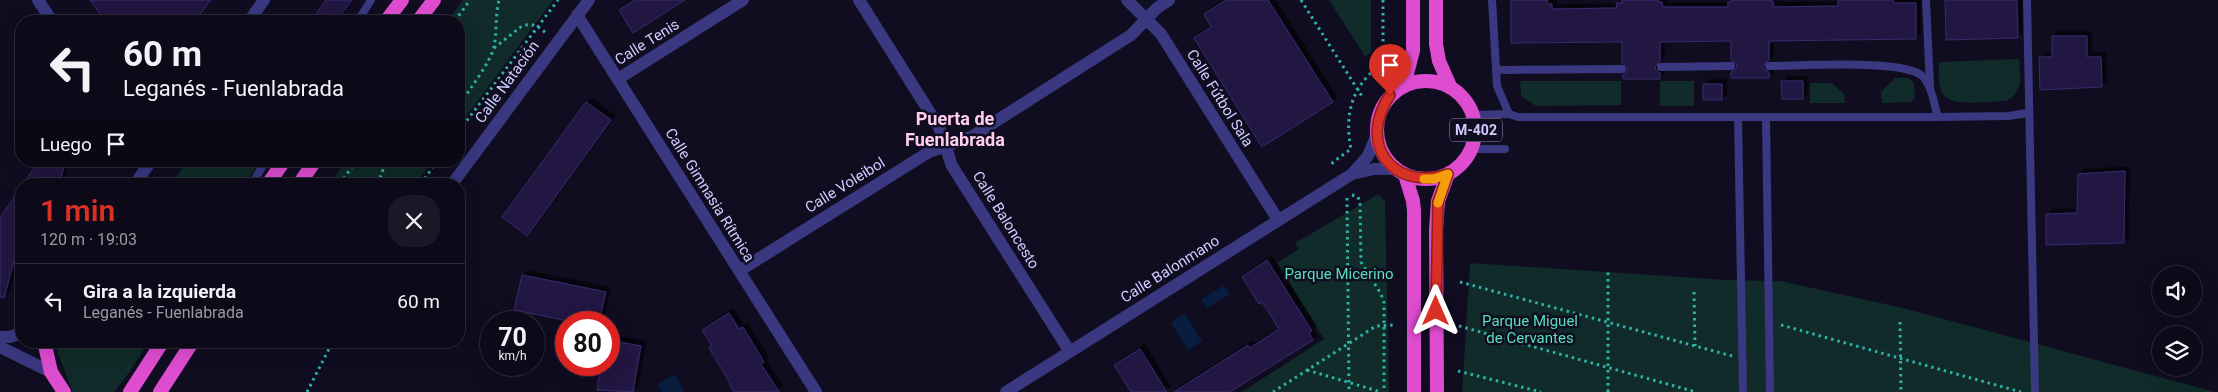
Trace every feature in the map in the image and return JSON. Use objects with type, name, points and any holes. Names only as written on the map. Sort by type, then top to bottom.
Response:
[{"type":"highway","points":[[391,15],[402,0]]},
{"type":"highway","points":[[423,15],[434,0]]},
{"type":"highway","points":[[1404,85],[1413,51],[1412,0]]},
{"type":"highway","name":"M-402","points":[[1436,0],[1438,61],[1450,86],[1468,104],[1474,115],[1476,126],[1472,149],[1458,168],[1448,174],[1438,202],[1436,229],[1436,392]]},
{"type":"highway","points":[[1414,392],[1413,201],[1400,172],[1384,156],[1377,141],[1376,124],[1381,109],[1390,95],[1404,85],[1419,80],[1434,81],[1450,86]]},
{"type":"highway","points":[[272,178],[280,167]]},
{"type":"highway","points":[[303,178],[311,167]]},
{"type":"highway","points":[[1400,172],[1419,179],[1434,179],[1448,174]]},
{"type":"highway","points":[[46,348],[51,372],[64,392]]},
{"type":"highway","points":[[130,392],[158,348]]},
{"type":"highway","points":[[160,392],[188,348]]},
{"type":"street","points":[[38,0],[48,15]]},
{"type":"street","points":[[253,15],[264,0]]},
{"type":"street","name":"Calle Natación","points":[[465,166],[589,0]]},
{"type":"street","name":"Calle Tenis","points":[[618,79],[743,0]]},
{"type":"street","name":"Calle Baloncesto","points":[[859,0],[939,127],[952,166],[1070,352]]},
{"type":"street","name":"Calle Fútbol Sala","points":[[1127,0],[1161,34],[1278,220]]},
{"type":"street","name":"Calle Voleibol","points":[[739,271],[929,152],[965,140],[980,131],[1131,35],[1157,8],[1169,0]]},
{"type":"street","name":"Calle Gimnasia Rítmica","points":[[577,15],[816,392]]},
{"type":"street","name":"Calle Balonmano","points":[[1006,392],[1352,174],[1368,156],[1377,134]]},
{"type":"street","points":[[139,178],[147,167]]},
{"type":"street","name":"Calle Natación","points":[[456,178],[464,167]]},
{"type":"street","name":"Calle Balonmano","points":[[1352,174],[1374,169],[1400,172]]},
{"type":"street","points":[[0,336],[10,337],[15,335]]},
{"type":"street","points":[[0,347],[51,372]]},
{"type":"lane","points":[[362,15],[371,0]]},
{"type":"lane","points":[[1492,0],[1497,86],[1510,114]]},
{"type":"lane","points":[[1926,0],[1930,89],[1938,118]]},
{"type":"lane","points":[[2027,0],[2034,392]]},
{"type":"lane","points":[[1661,68],[1731,66]]},
{"type":"lane","points":[[1769,66],[1900,68],[1922,76],[1930,89]]},
{"type":"lane","points":[[1496,70],[1622,68]]},
{"type":"lane","points":[[1474,115],[1510,114],[1518,117],[1938,118],[2008,116],[2028,113]]},
{"type":"lane","points":[[1738,117],[1743,392]]},
{"type":"lane","points":[[1766,118],[1770,392]]},
{"type":"lane","points":[[1472,149],[1505,149]]},
{"type":"lane","points":[[256,178],[262,167]]},
{"type":"path","points":[[459,15],[470,0]]},
{"type":"path","points":[[494,48],[494,29],[499,0]]},
{"type":"path","points":[[465,123],[558,0]]},
{"type":"path","points":[[1301,0],[1363,98]]},
{"type":"path","points":[[1332,164],[1351,149],[1348,118],[1358,90],[1383,60],[1383,0]]},
{"type":"path","points":[[465,95],[479,75],[494,48],[522,26],[526,24],[537,26],[557,41]]},
{"type":"path","points":[[344,178],[352,167]]},
{"type":"path","points":[[425,178],[433,167]]},
{"type":"path","points":[[1307,370],[1349,384],[1383,392],[1384,300],[1361,262],[1360,202],[1358,197],[1352,195]]},
{"type":"path","points":[[1347,198],[1349,392]]},
{"type":"path","points":[[1608,272],[1608,392]]},
{"type":"path","points":[[1460,282],[1733,356]]},
{"type":"path","points":[[1694,292],[1695,346]]},
{"type":"path","points":[[1769,322],[2021,392],[2019,392]]},
{"type":"path","points":[[1900,322],[1901,392]]},
{"type":"path","points":[[1273,392],[1376,326],[1393,325]]},
{"type":"path","points":[[1459,326],[1696,392]]},
{"type":"path","points":[[307,392],[329,348]]},
{"type":"path","points":[[1458,371],[1541,392]]},
{"type":"green space","points":[[463,0],[553,0],[465,118],[465,15],[452,15]]},
{"type":"green space","points":[[1329,0],[1371,0],[1371,53],[1365,56]]},
{"type":"green space","points":[[2019,59],[2020,83],[2016,93],[2006,101],[1953,101],[1946,98],[1940,89],[1939,62]]},
{"type":"green space","points":[[1895,78],[1908,78],[1914,83],[1915,97],[1911,102],[1882,103],[1881,92]]},
{"type":"green space","points":[[1520,81],[1621,81],[1621,105],[1536,106],[1521,96]]},
{"type":"green space","points":[[1660,81],[1694,81],[1694,106],[1660,106]]},
{"type":"green space","points":[[1810,83],[1832,83],[1844,94],[1845,103],[1810,103]]},
{"type":"green space","points":[[183,167],[256,167],[249,178],[175,178]]},
{"type":"green space","points":[[342,167],[428,167],[420,178],[334,178]]},
{"type":"green space","name":"Parque Micerino","points":[[1379,194],[1385,202],[1389,392],[1242,392],[1324,339],[1277,263],[1299,249],[1295,243]]},
{"type":"green space","name":"Parque Miguel de Cervantes","points":[[1470,263],[1727,280],[1780,281],[1903,308],[2215,392],[1462,392]]},
{"type":"green space","points":[[56,348],[145,348],[114,392],[73,392]]},
{"type":"water","points":[[1224,285],[1230,294],[1207,308],[1201,300]]},
{"type":"water","points":[[1185,313],[1202,341],[1188,350],[1171,323]]},
{"type":"water","points":[[674,374],[685,392],[662,392],[657,385]]},
{"type":"building","points":[[90,0],[211,0],[200,15],[101,15]]},
{"type":"building","points":[[326,0],[352,0],[341,15],[315,15]]},
{"type":"building","points":[[635,0],[685,0],[633,33],[619,10]]},
{"type":"building","points":[[1226,0],[1268,0],[1333,102],[1262,147],[1194,38],[1211,27],[1204,14]]},
{"type":"building","points":[[1511,0],[1547,0],[1547,4],[1552,4],[1552,9],[1617,8],[1616,3],[1622,3],[1622,0],[1658,0],[1658,2],[1662,2],[1663,7],[1728,7],[1728,2],[1732,2],[1732,0],[1768,0],[1773,1],[1773,7],[1838,6],[1838,1],[1843,0],[1893,0],[1893,3],[1916,3],[1916,39],[1769,41],[1769,60],[1763,66],[1769,72],[1769,78],[1731,78],[1731,72],[1736,69],[1737,65],[1731,60],[1731,41],[1660,42],[1660,61],[1655,67],[1660,73],[1660,79],[1623,79],[1622,75],[1627,72],[1628,68],[1622,63],[1622,42],[1511,43]]},
{"type":"building","points":[[1945,0],[2017,0],[2018,38],[1946,40]]},
{"type":"building","points":[[2052,36],[2087,36],[2087,57],[2101,57],[2102,87],[2040,90],[2039,57],[2052,57]]},
{"type":"building","points":[[1781,81],[1803,81],[1803,99],[1782,99]]},
{"type":"building","points":[[1703,84],[1722,84],[1722,100],[1703,100]]},
{"type":"building","points":[[586,102],[611,120],[527,236],[502,217]]},
{"type":"building","points":[[35,167],[64,167],[61,178],[27,178]]},
{"type":"building","points":[[2125,171],[2124,243],[2046,245],[2046,214],[2077,213],[2078,174]]},
{"type":"building","points":[[15,196],[15,257],[4,298],[0,297],[0,218]]},
{"type":"building","points":[[1267,260],[1312,331],[1309,333],[1313,340],[1230,392],[1174,392],[1248,345],[1250,348],[1279,329],[1262,302],[1259,304],[1242,277]]},
{"type":"building","points":[[522,275],[606,292],[602,311],[555,311],[555,318],[545,316],[545,311],[514,310]]},
{"type":"building","points":[[729,313],[739,329],[743,327],[764,362],[761,364],[779,392],[734,392],[709,348],[712,346],[702,330]]},
{"type":"building","points":[[620,342],[641,346],[633,392],[597,390],[599,376],[620,376]]},
{"type":"building","points":[[1140,349],[1167,392],[1131,392],[1114,365]]},
{"type":"slow traffic","points":[[1424,179],[1434,179],[1448,174],[1438,203]]},
{"type":"district","name":"Puerta de Fuenlabrada","points":[[955,129]]},
{"type":"route","points":[[1390,95],[1381,109],[1376,124],[1377,141],[1384,156],[1393,167],[1405,175],[1419,179],[1434,179],[1448,174],[1438,202],[1436,229],[1436,311]]}]
